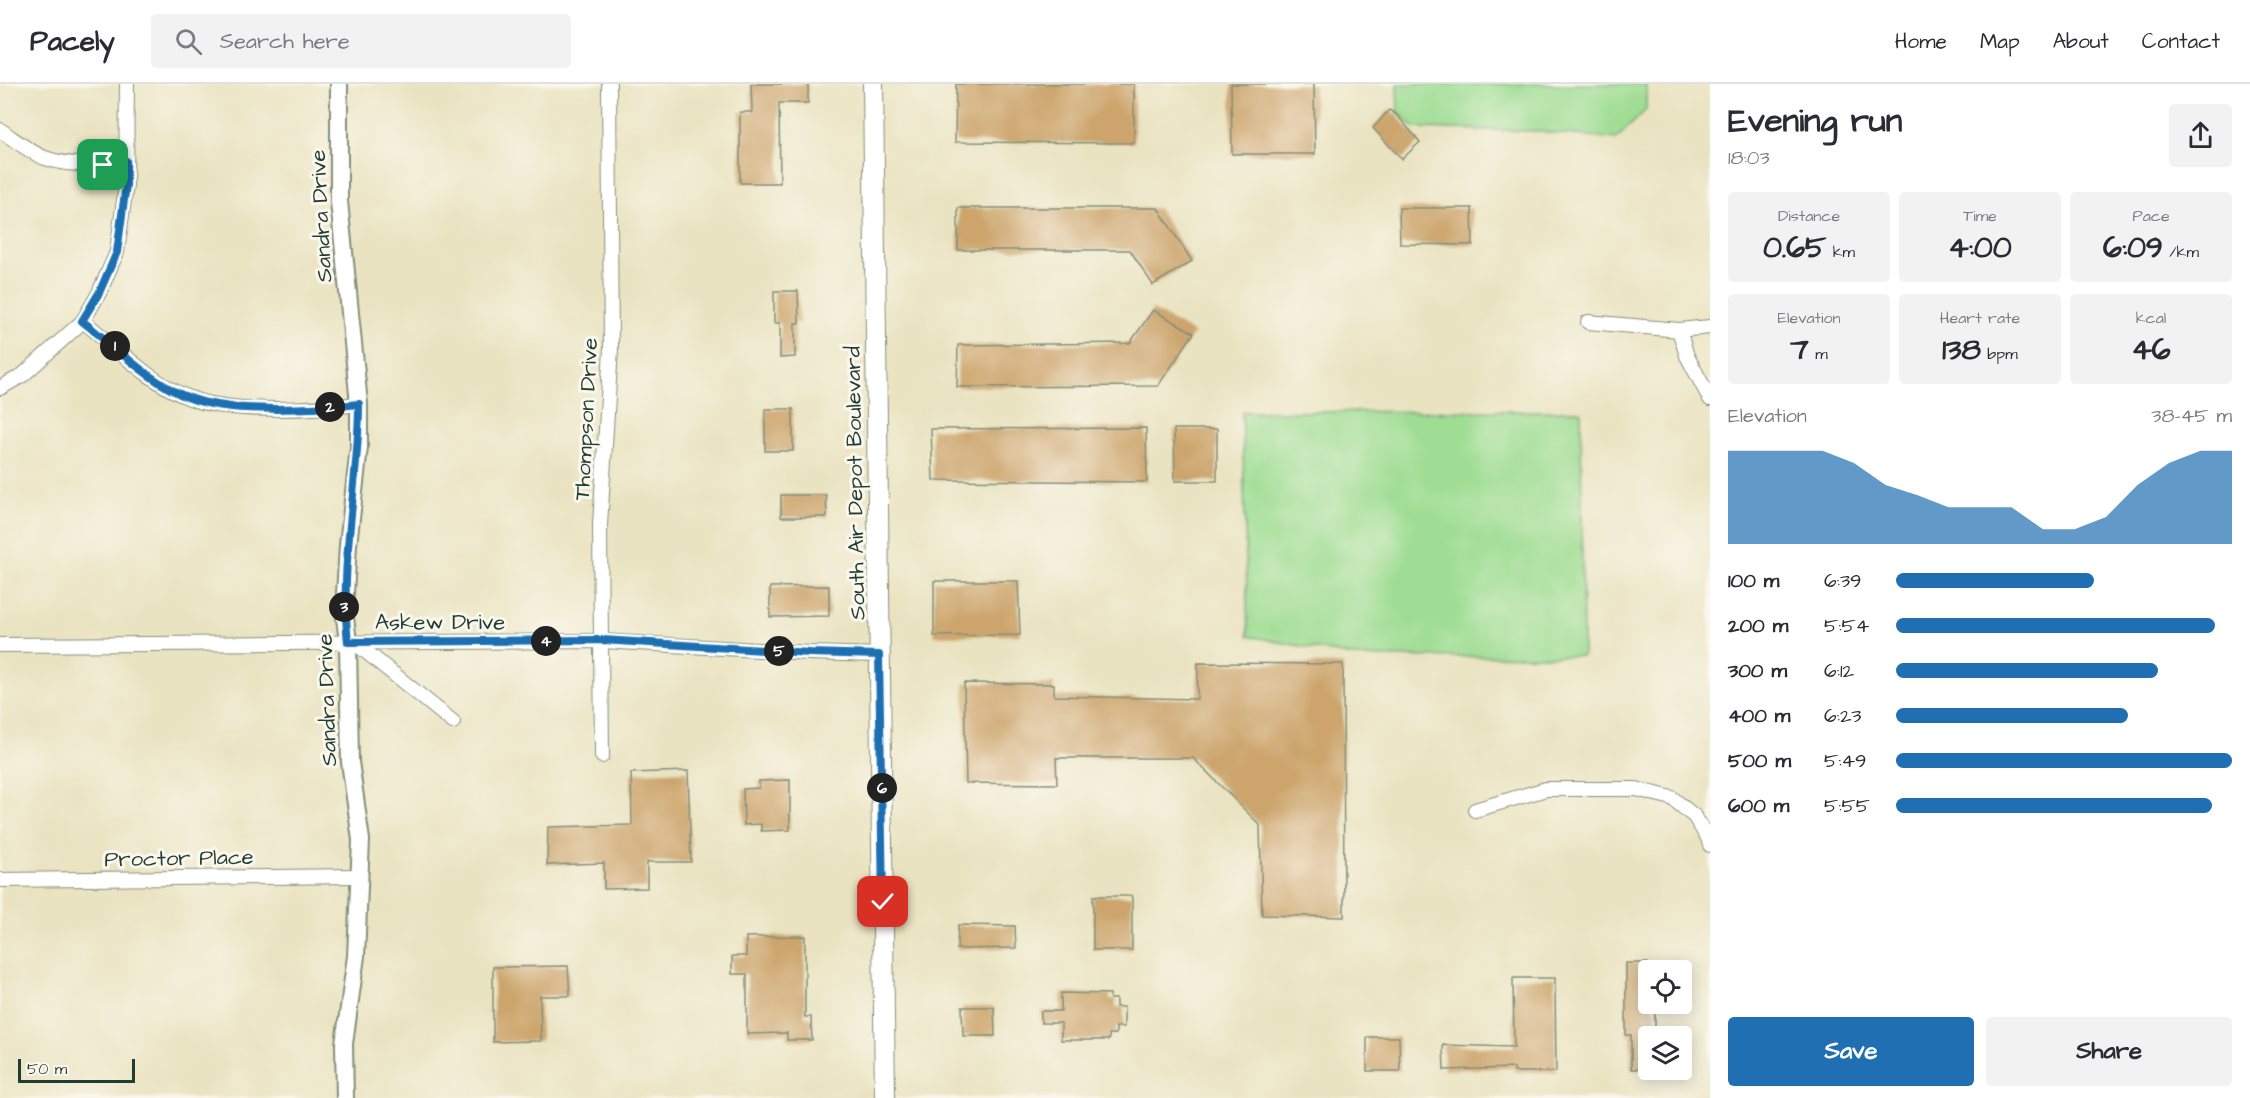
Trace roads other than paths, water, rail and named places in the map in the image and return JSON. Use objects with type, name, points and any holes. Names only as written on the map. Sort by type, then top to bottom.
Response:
[{"type":"main road","name":"South Air Depot Boulevard","points":[[873,84],[885,1098]]},
{"type":"street","points":[[0,388],[23,375],[82,321],[99,293],[117,252],[126,185],[127,84]]},
{"type":"street","name":"Sandra Drive","points":[[339,84],[339,201],[359,404],[359,447],[348,545],[344,610],[351,642],[350,762],[360,840],[356,956],[344,1044],[345,1098]]},
{"type":"street","name":"Thompson Drive","points":[[603,756],[600,525],[611,350],[609,84]]},
{"type":"street","points":[[0,130],[44,158],[70,163],[103,165],[126,161]]},
{"type":"street","points":[[82,321],[159,382],[190,398],[219,406],[330,407],[359,404]]},
{"type":"street","points":[[1588,322],[1679,330],[1710,327]]},
{"type":"street","points":[[1679,330],[1687,356],[1710,399]]},
{"type":"street","name":"Askew Drive","points":[[0,645],[602,640],[879,655]]},
{"type":"street","points":[[351,642],[453,722]]},
{"type":"street","points":[[1475,810],[1546,789],[1636,789],[1672,798],[1694,816],[1710,845]]},
{"type":"street","name":"Proctor Place","points":[[0,880],[359,876]]}]
